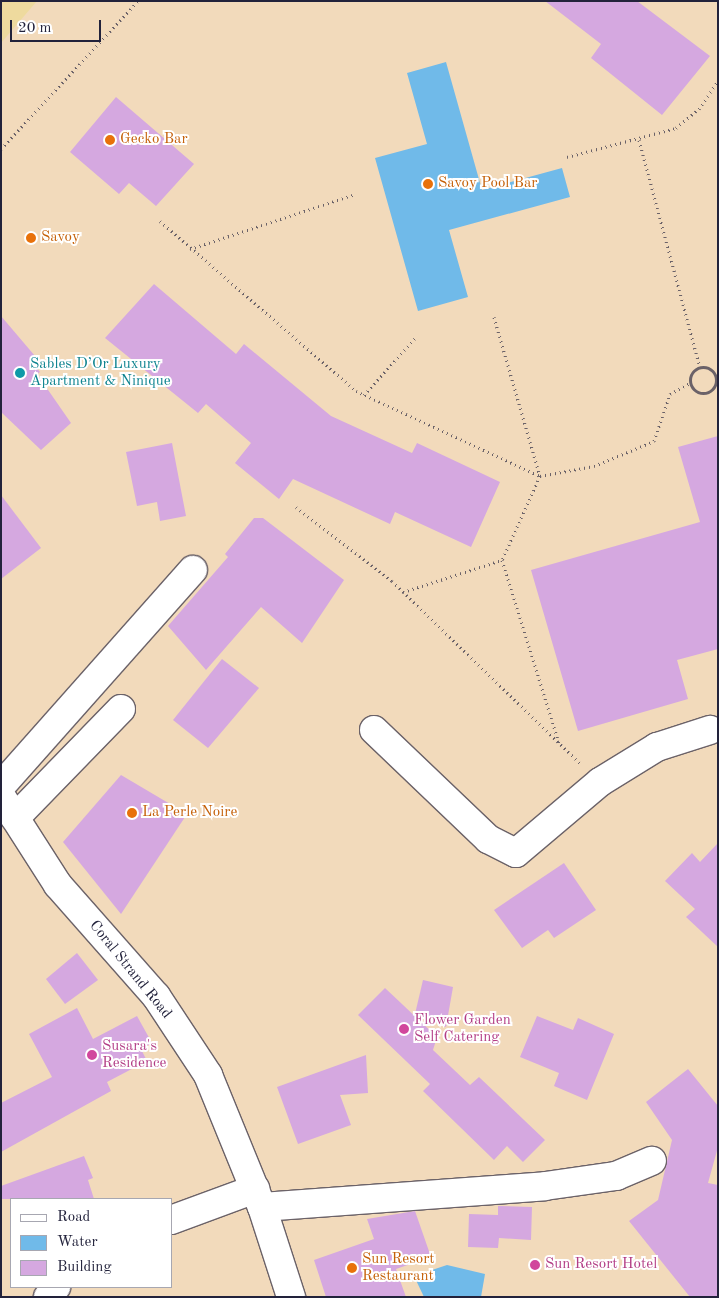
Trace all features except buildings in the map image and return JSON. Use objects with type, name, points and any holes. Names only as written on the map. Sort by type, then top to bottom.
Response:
[{"type":"street","points":[[1,786],[193,570]]},
{"type":"street","points":[[15,818],[121,709]]},
{"type":"street","points":[[374,730],[488,839],[516,854],[600,782],[657,747],[715,731]]},
{"type":"street","name":"Coral Strand Road","points":[[1,796],[58,885],[156,996],[208,1075],[258,1198],[291,1297]]},
{"type":"street","points":[[172,1220],[258,1198],[545,1186],[616,1176],[652,1161]]},
{"type":"path","points":[[1,149],[138,1]]},
{"type":"path","points":[[567,157],[639,140],[676,128],[699,109],[718,81]]},
{"type":"path","points":[[639,140],[700,368]]},
{"type":"path","points":[[190,249],[355,194]]},
{"type":"path","points":[[160,221],[190,249],[364,395],[540,476],[594,466],[654,441],[670,394],[690,383],[700,368],[706,367],[717,377],[716,384],[707,393],[700,393],[690,383]]},
{"type":"path","points":[[494,317],[540,476],[502,560],[559,742]]},
{"type":"path","points":[[364,395],[416,337]]},
{"type":"path","points":[[296,507],[403,592],[600,782]]},
{"type":"path","points":[[403,592],[502,560]]},
{"type":"sand","points":[[1,1],[37,1],[1,43]]},
{"type":"water","points":[[446,62],[482,190],[562,168],[570,197],[449,230],[468,297],[418,311],[375,158],[427,144],[407,73]]},
{"type":"water","points":[[447,1265],[485,1274],[481,1297],[424,1297],[414,1276]]},
{"type":"place","name":"Gecko Bar","points":[[110,140]]},
{"type":"place","name":"Savoy Pool Bar","points":[[428,184]]},
{"type":"place","name":"Savoy","points":[[31,238]]},
{"type":"place","name":"Sables D’Or Luxury Apartment & Ninique","points":[[20,373]]},
{"type":"place","name":"La Perle Noire","points":[[132,813]]},
{"type":"place","name":"Flower Garden Self Catering","points":[[404,1029]]},
{"type":"place","name":"Susara's Residence","points":[[92,1055]]},
{"type":"place","name":"Sun Resort Hotel","points":[[535,1265]]},
{"type":"place","name":"Sun Resort Restaurant","points":[[352,1268]]}]
